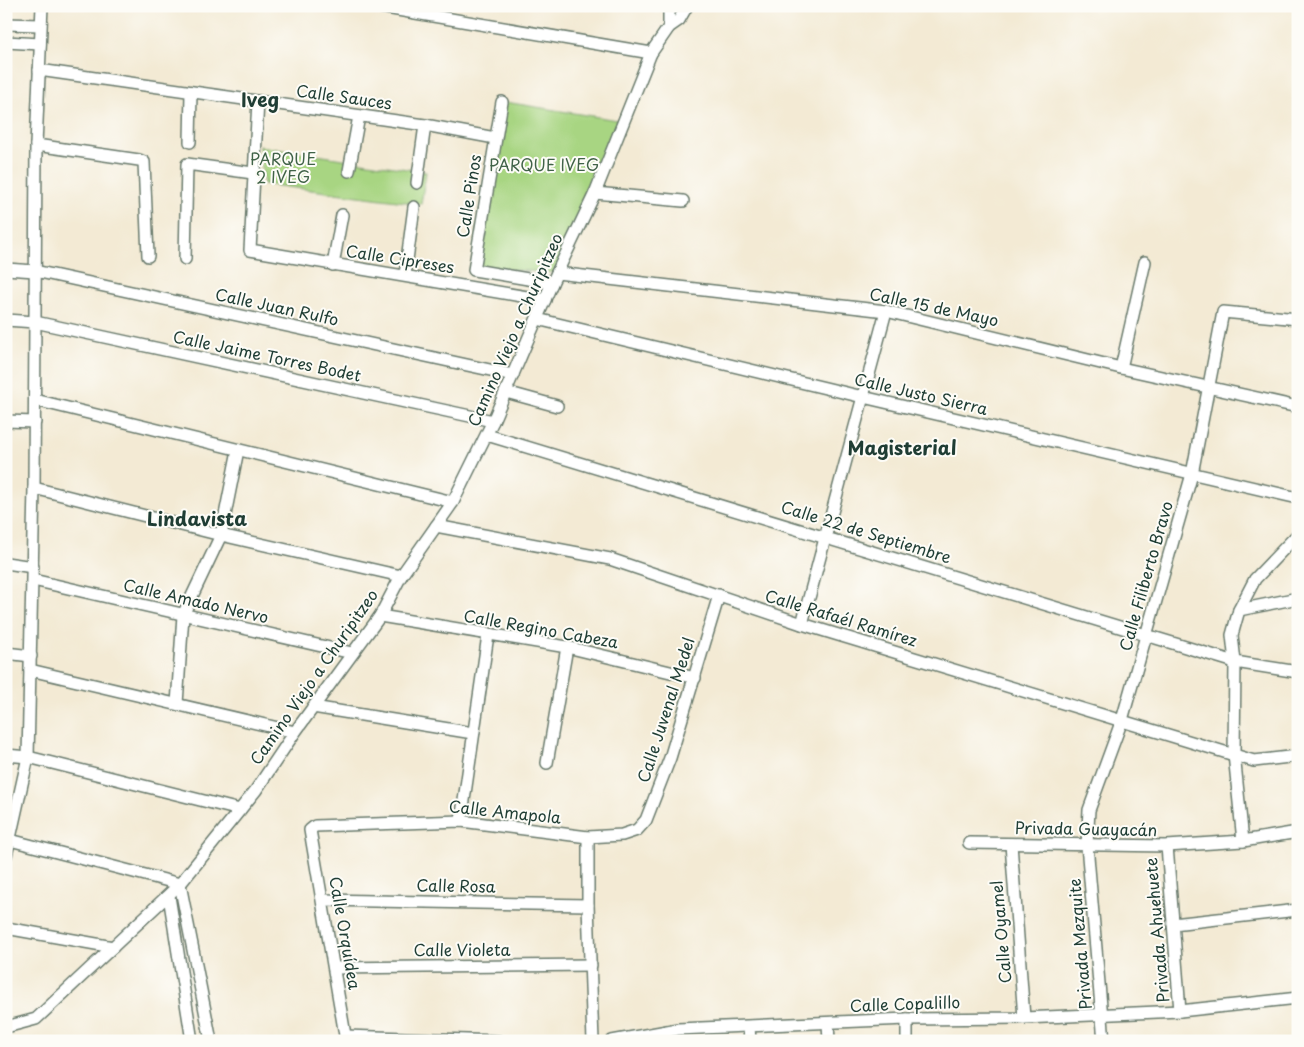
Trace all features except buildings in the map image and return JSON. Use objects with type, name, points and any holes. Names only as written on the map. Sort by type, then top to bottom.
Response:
[{"type":"street","points":[[6,856],[28,758],[33,580],[36,145],[42,6]]},
{"type":"street","points":[[374,6],[651,53]]},
{"type":"street","name":"Camino Viejo a Churipitzeo","points":[[669,27],[669,12],[672,6]]},
{"type":"street","name":"Camino Viejo a Churipitzeo","points":[[6,1027],[36,1018],[180,884],[240,810],[380,616],[400,576],[453,502],[494,421],[537,318],[595,193],[651,53],[669,27],[679,20],[687,6]]},
{"type":"street","points":[[6,24],[40,26]]},
{"type":"street","points":[[6,42],[40,44]]},
{"type":"street","name":"Calle Sauces","points":[[39,70],[425,125],[495,138]]},
{"type":"street","points":[[190,142],[191,92]]},
{"type":"street","points":[[185,259],[188,164],[253,173],[258,101]]},
{"type":"street","points":[[495,138],[502,102]]},
{"type":"street","points":[[349,172],[359,116]]},
{"type":"street","points":[[418,184],[425,125]]},
{"type":"street","name":"Calle Pinos","points":[[495,138],[474,270],[555,278]]},
{"type":"street","points":[[36,145],[144,162],[148,256]]},
{"type":"street","name":"Calle Cipreses","points":[[253,173],[250,250],[545,300]]},
{"type":"street","points":[[595,193],[683,201]]},
{"type":"street","points":[[405,275],[414,207]]},
{"type":"street","points":[[333,265],[342,215]]},
{"type":"street","points":[[1121,368],[1145,262]]},
{"type":"street","name":"Calle Juan Rulfo","points":[[6,269],[35,271],[513,375]]},
{"type":"street","name":"Calle 15 de Mayo","points":[[555,278],[886,310],[1121,368],[1298,407]]},
{"type":"street","points":[[802,624],[827,538],[886,310]]},
{"type":"street","name":"Calle Filiberto Bravo","points":[[1087,845],[1089,810],[1122,720],[1192,474],[1223,312],[1298,319]]},
{"type":"street","name":"Calle Justo Sierra","points":[[537,318],[863,397],[1298,498]]},
{"type":"street","name":"Calle Jaime Torres Bodet","points":[[6,320],[35,322],[494,421]]},
{"type":"street","points":[[506,392],[557,406]]},
{"type":"street","points":[[35,400],[453,502]]},
{"type":"street","points":[[6,421],[35,422]]},
{"type":"street","name":"Calle 22 de Septiembre","points":[[487,434],[1235,662],[1298,672]]},
{"type":"street","points":[[177,704],[182,615],[221,535],[238,450]]},
{"type":"street","points":[[34,488],[221,535],[400,576]]},
{"type":"street","name":"Calle Rafaél Ramírez","points":[[436,526],[610,559],[802,624],[1254,761],[1298,756]]},
{"type":"street","points":[[1243,841],[1234,754],[1235,662],[1232,635],[1239,610],[1255,579],[1298,534]]},
{"type":"street","points":[[6,563],[33,567]]},
{"type":"street","name":"Calle Amado Nervo","points":[[33,580],[352,654]]},
{"type":"street","name":"Calle Juvenal Medel","points":[[637,830],[646,820],[670,758],[719,596]]},
{"type":"street","points":[[1239,610],[1298,598]]},
{"type":"street","name":"Calle Regino Cabeza","points":[[380,616],[488,636],[567,647],[695,678]]},
{"type":"street","points":[[461,821],[488,636]]},
{"type":"street","points":[[546,763],[567,647]]},
{"type":"street","points":[[6,653],[31,656]]},
{"type":"street","points":[[30,670],[295,732]]},
{"type":"street","points":[[313,707],[473,734]]},
{"type":"street","points":[[6,755],[28,758],[240,810]]},
{"type":"street","name":"Calle Amapola","points":[[310,830],[315,826],[461,821],[588,837],[622,835],[637,830]]},
{"type":"street","name":"Calle Orquídea","points":[[310,830],[345,1038]]},
{"type":"street","name":"Privada Guayacán","points":[[969,843],[1167,846],[1243,841],[1298,832]]},
{"type":"street","points":[[588,837],[588,905],[593,1041]]},
{"type":"street","points":[[10,840],[180,884],[211,1041]]},
{"type":"street","name":"Calle Oyamel","points":[[1010,844],[1024,1018]]},
{"type":"street","name":"Privada Mezquite","points":[[1087,845],[1104,1041]]},
{"type":"street","name":"Privada Ahuehuete","points":[[1167,846],[1180,1011]]},
{"type":"street","points":[[169,896],[192,1041]]},
{"type":"street","name":"Calle Rosa","points":[[323,900],[588,905]]},
{"type":"street","points":[[1173,924],[1298,910]]},
{"type":"street","points":[[6,928],[113,947]]},
{"type":"street","name":"Calle Violeta","points":[[334,968],[591,966]]},
{"type":"street","points":[[182,978],[199,975]]},
{"type":"street","name":"Calle Copalillo","points":[[612,1041],[670,1036],[678,1029],[907,1019],[1103,1015],[1180,1011],[1298,998]]},
{"type":"street","points":[[907,1019],[908,1041]]},
{"type":"street","points":[[828,1023],[829,1041]]},
{"type":"street","points":[[749,1026],[750,1041]]},
{"type":"street","points":[[345,1038],[498,1041]]},
{"type":"green space","name":"PARQUE IVEG","points":[[499,101],[623,121],[557,273],[473,267]]},
{"type":"green space","name":"PARQUE 2 IVEG","points":[[259,146],[426,172],[421,204],[264,184]]},
{"type":"district","name":"Iveg","points":[[260,100]]},
{"type":"district","name":"Magisterial","points":[[902,448]]},
{"type":"district","name":"Lindavista","points":[[197,519]]}]
